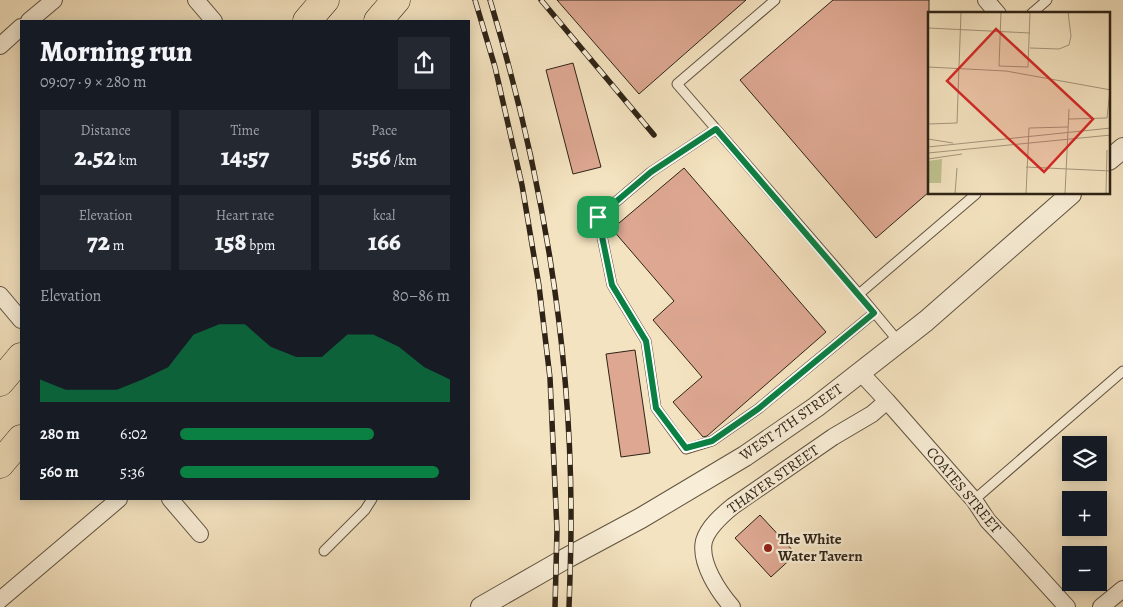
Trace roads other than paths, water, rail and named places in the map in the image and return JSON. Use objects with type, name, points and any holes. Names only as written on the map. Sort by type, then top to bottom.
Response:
[{"type":"highway","points":[[308,20],[325,0]]},
{"type":"highway","points":[[379,20],[396,0]]},
{"type":"highway","points":[[0,382],[20,358]]},
{"type":"street","points":[[30,20],[54,0]]},
{"type":"street","points":[[196,0],[213,20]]},
{"type":"street","points":[[986,0],[996,12]]},
{"type":"street","points":[[0,46],[20,29]]},
{"type":"street","name":"WEST 7TH STREET","points":[[481,607],[563,560],[619,531],[745,456],[816,407],[899,342],[1070,195]]},
{"type":"street","points":[[0,295],[20,319]]},
{"type":"street","name":"COATES STREET","points":[[861,373],[974,500],[988,521],[1067,607]]},
{"type":"street","name":"THAYER STREET","points":[[732,607],[712,579],[704,554],[704,542],[708,533],[722,515],[733,506],[833,437],[872,414],[887,401]]},
{"type":"street","points":[[0,600],[118,500]]},
{"type":"street","points":[[171,500],[200,534]]},
{"type":"street","points":[[1101,607],[1123,589]]},
{"type":"lane","points":[[775,0],[677,84],[899,342]]},
{"type":"lane","points":[[1033,12],[1047,0]]},
{"type":"lane","points":[[716,129],[651,172],[598,217],[612,285],[646,341],[656,408],[686,448],[712,441],[758,409],[874,313]]},
{"type":"lane","points":[[858,294],[975,195]]},
{"type":"lane","points":[[974,500],[1123,371]]},
{"type":"lane","points":[[324,550],[365,510],[371,500]]},
{"type":"railway","points":[[475,0],[495,67],[522,185],[539,286],[550,378],[557,530],[555,607]]},
{"type":"railway","points":[[490,0],[524,128],[538,193],[559,325],[566,391],[570,458],[571,534],[569,607]]},
{"type":"railway","points":[[541,0],[654,135]]},
{"type":"place","name":"The White Water Tavern","points":[[768,548]]}]
